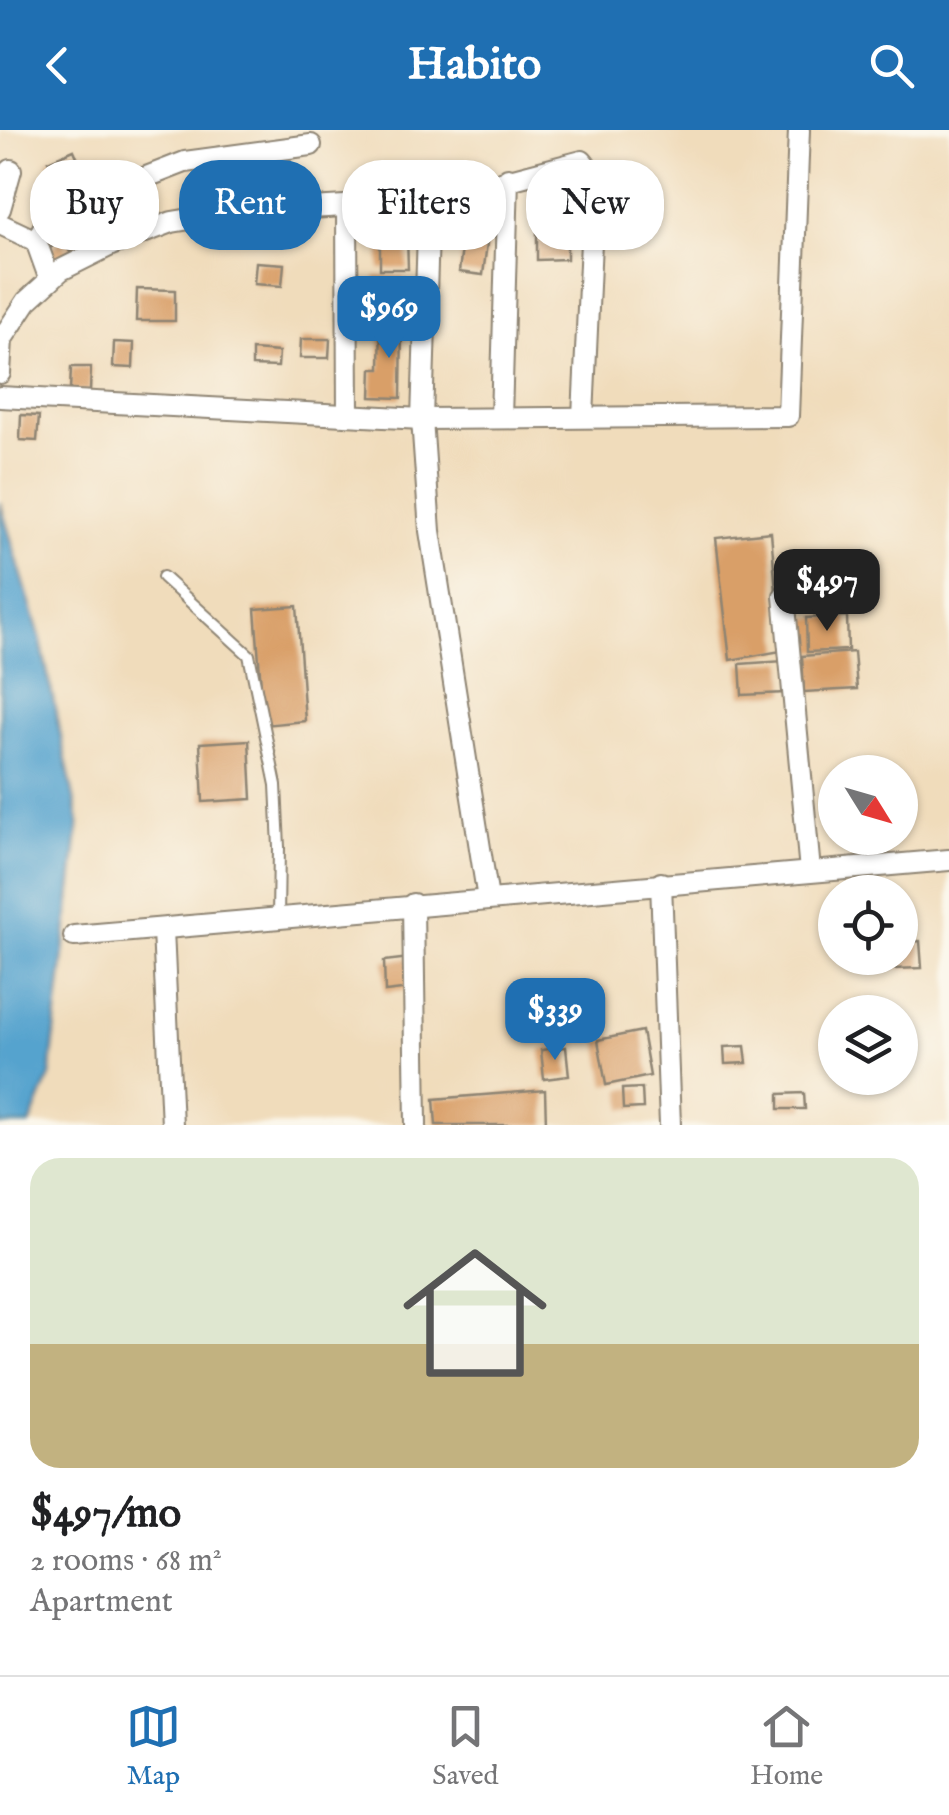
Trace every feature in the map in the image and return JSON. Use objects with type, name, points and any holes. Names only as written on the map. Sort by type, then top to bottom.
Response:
[{"type":"street","points":[[0,397],[422,419],[788,416],[798,130]]},
{"type":"street","points":[[159,172],[184,162],[311,144]]},
{"type":"street","points":[[501,418],[508,178],[582,161],[594,176],[583,418]]},
{"type":"street","points":[[0,209],[12,170]]},
{"type":"street","points":[[0,373],[2,339],[27,301],[61,270],[111,245],[172,222],[226,212],[342,206]]},
{"type":"street","points":[[0,224],[30,238]]},
{"type":"street","points":[[39,250],[50,280]]},
{"type":"street","points":[[347,250],[348,415]]},
{"type":"street","points":[[427,250],[422,419],[430,531],[488,899]]},
{"type":"street","points":[[784,596],[810,871]]},
{"type":"street","points":[[74,936],[949,860]]},
{"type":"street","points":[[661,883],[670,1125]]},
{"type":"street","points":[[413,904],[416,1125]]},
{"type":"street","points":[[163,930],[172,1125]]},
{"type":"lane","points":[[164,578],[248,655],[276,784],[278,918]]},
{"type":"water","points":[[0,502],[40,637],[79,822],[50,1076],[30,1125],[0,1125]]},
{"type":"building","points":[[74,150],[78,160],[50,160]]},
{"type":"building","points":[[69,250],[74,258],[55,269],[44,252]]},
{"type":"building","points":[[380,250],[407,250],[408,269],[380,269]]},
{"type":"building","points":[[462,250],[486,250],[483,275],[459,272]]},
{"type":"building","points":[[537,250],[567,250],[567,259],[537,260]]},
{"type":"building","points":[[256,262],[284,264],[282,286],[254,284]]},
{"type":"building","points":[[375,276],[404,277],[404,309],[375,309]]},
{"type":"building","points":[[137,289],[175,290],[175,321],[136,321]]},
{"type":"building","points":[[381,317],[402,318],[401,398],[371,397],[372,369],[380,369]]},
{"type":"building","points":[[301,339],[330,339],[329,358],[300,358]]},
{"type":"building","points":[[114,342],[134,343],[133,368],[113,367]]},
{"type":"building","points":[[252,350],[279,352],[278,367],[252,366]]},
{"type":"building","points":[[71,367],[91,367],[90,391],[70,391]]},
{"type":"building","points":[[21,415],[39,416],[37,441],[20,440]]},
{"type":"building","points":[[771,532],[781,651],[730,660],[716,538]]},
{"type":"building","points":[[297,606],[305,721],[264,725],[255,609]]},
{"type":"building","points":[[847,616],[848,650],[807,652],[806,618]]},
{"type":"building","points":[[854,652],[857,689],[804,692],[802,656]]},
{"type":"building","points":[[784,661],[786,693],[742,695],[740,664]]},
{"type":"building","points":[[249,740],[252,799],[203,802],[200,743]]},
{"type":"building","points":[[920,941],[922,968],[918,968]]},
{"type":"building","points":[[410,958],[411,989],[385,992],[384,961]]},
{"type":"building","points":[[598,1011],[599,1033],[560,1036],[558,1013]]},
{"type":"building","points":[[539,1013],[555,1013],[555,1035],[539,1035]]},
{"type":"building","points":[[642,1031],[650,1076],[606,1085],[598,1040]]},
{"type":"building","points":[[745,1046],[747,1063],[725,1064],[724,1047]]},
{"type":"building","points":[[566,1047],[569,1076],[544,1079],[541,1050]]},
{"type":"building","points":[[642,1088],[643,1108],[623,1109],[622,1089]]},
{"type":"building","points":[[545,1090],[546,1125],[436,1125],[434,1099]]},
{"type":"building","points":[[804,1093],[805,1109],[779,1109],[779,1094]]}]
